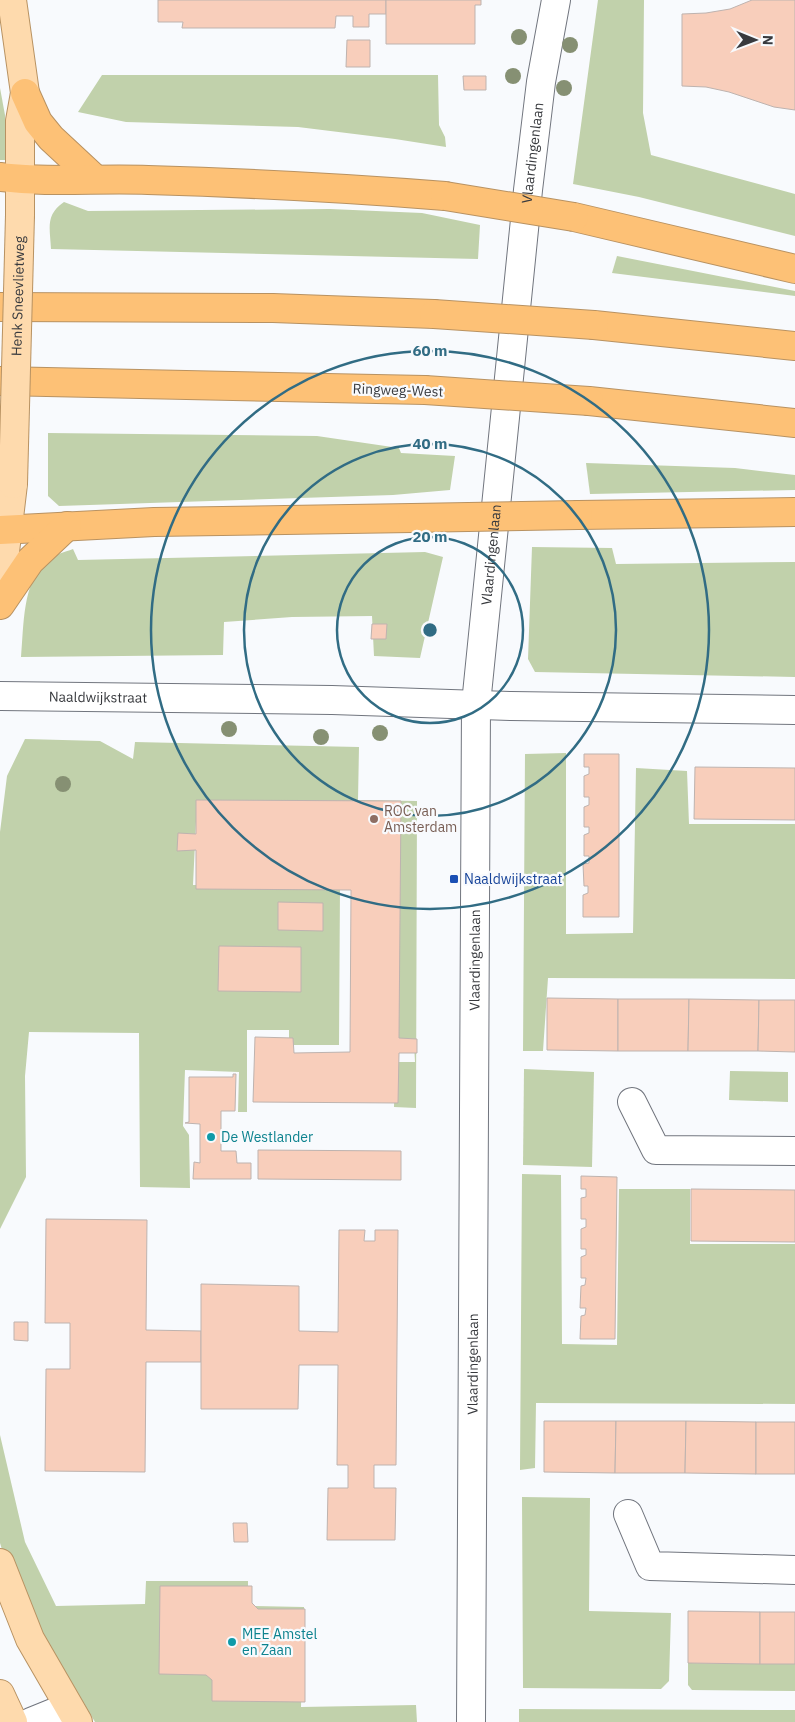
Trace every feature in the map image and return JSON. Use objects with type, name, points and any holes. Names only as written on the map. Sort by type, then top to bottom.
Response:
[{"type":"highway","points":[[25,93],[38,122],[51,138],[94,178]]},
{"type":"highway","points":[[10,178],[94,178],[308,185],[445,196],[606,224],[795,269]]},
{"type":"highway","points":[[0,307],[273,308],[434,314],[594,325],[795,346]]},
{"type":"highway","name":"Ringweg-West","points":[[0,382],[425,390],[590,400],[795,423]]},
{"type":"highway","points":[[4,529],[154,522],[795,512]]},
{"type":"highway","points":[[0,605],[30,561],[67,526]]},
{"type":"main road","name":"Henk Sneevlietweg","points":[[0,594],[4,529],[13,484],[20,215],[10,178],[25,93],[12,0]]},
{"type":"main road","points":[[0,1563],[30,1640],[68,1717]]},
{"type":"main road","points":[[0,1694],[14,1722]]},
{"type":"street","name":"Vlaardingenlaan","points":[[536,0],[541,82]]},
{"type":"street","name":"Vlaardingenlaan","points":[[471,1722],[476,704],[528,190],[541,82],[556,0]]},
{"type":"street","name":"Naaldwijkstraat","points":[[0,696],[795,710]]},
{"type":"street","points":[[632,1102],[656,1150],[795,1150]]},
{"type":"street","points":[[628,1514],[650,1566],[795,1570]]},
{"type":"street","points":[[31,1722],[68,1717]]},
{"type":"green space","points":[[598,0],[644,0],[643,113],[651,155],[795,194],[795,236],[639,197],[573,184]]},
{"type":"green space","points":[[102,75],[438,75],[439,125],[445,137],[446,147],[298,127],[126,122],[78,112]]},
{"type":"green space","points":[[0,88],[5,115],[7,160],[0,160]]},
{"type":"green space","points":[[64,202],[88,211],[330,209],[422,213],[480,225],[478,259],[51,249],[51,217]]},
{"type":"green space","points":[[617,256],[795,291],[795,296],[612,273]]},
{"type":"green space","points":[[48,433],[317,436],[399,448],[401,453],[455,456],[450,490],[393,495],[59,506],[48,496]]},
{"type":"green space","points":[[586,463],[735,468],[795,475],[795,490],[590,494]]},
{"type":"green space","points":[[532,547],[612,548],[616,564],[795,562],[795,677],[535,672],[528,659]]},
{"type":"green space","points":[[73,549],[78,560],[425,552],[443,557],[420,658],[374,656],[372,616],[292,617],[224,622],[223,655],[21,657],[26,605],[33,580],[47,560]]},
{"type":"green space","points":[[25,739],[100,741],[133,759],[135,742],[359,747],[358,800],[417,801],[416,1108],[394,1107],[395,1062],[415,1062],[414,1044],[395,1044],[398,802],[197,800],[193,885],[340,886],[339,1045],[289,1045],[289,1030],[247,1030],[247,1112],[238,1112],[239,1072],[185,1070],[183,1126],[189,1135],[190,1188],[140,1187],[139,1033],[29,1032],[25,1076],[26,1177],[0,1229],[0,832],[7,776]]},
{"type":"green space","points":[[566,753],[566,934],[633,933],[636,768],[687,771],[689,824],[795,824],[795,979],[548,978],[543,1051],[523,1051],[525,754]]},
{"type":"green space","points":[[524,1069],[594,1072],[592,1167],[523,1165]]},
{"type":"green space","points":[[730,1071],[788,1072],[788,1102],[729,1100]]},
{"type":"green space","points":[[522,1174],[561,1175],[562,1344],[617,1345],[619,1189],[690,1189],[690,1244],[795,1244],[795,1404],[536,1403],[535,1468],[520,1470]]},
{"type":"green space","points":[[0,1435],[25,1542],[56,1606],[145,1604],[146,1581],[248,1581],[248,1606],[304,1607],[301,1707],[416,1705],[417,1722],[95,1722],[34,1619],[6,1563],[0,1543]]},
{"type":"green space","points":[[522,1497],[590,1498],[589,1611],[671,1613],[669,1681],[661,1689],[523,1688]]},
{"type":"green space","points":[[688,1663],[795,1664],[795,1691],[692,1690],[688,1685]]},
{"type":"green space","points":[[519,1709],[795,1710],[795,1722],[519,1722]]},
{"type":"building","points":[[158,0],[386,0],[386,14],[369,14],[369,27],[353,27],[353,16],[336,16],[335,28],[182,28],[183,22],[158,22]]},
{"type":"building","points":[[386,0],[481,0],[481,5],[475,5],[475,44],[386,44]]},
{"type":"building","points":[[752,0],[795,0],[795,110],[774,107],[729,92],[706,87],[682,86],[682,14],[730,9]]},
{"type":"building","points":[[347,40],[370,40],[370,67],[346,67]]},
{"type":"building","points":[[463,76],[486,76],[486,90],[464,90]]},
{"type":"building","points":[[372,624],[387,624],[386,639],[371,639]]},
{"type":"building","points":[[584,754],[619,754],[619,917],[583,917],[583,895],[588,893],[588,886],[584,886],[583,864],[589,863],[589,856],[584,856],[584,835],[589,833],[589,827],[584,827],[584,807],[589,805],[589,797],[584,797],[584,776],[589,774],[589,767],[584,767]]},
{"type":"building","points":[[695,767],[795,768],[795,820],[694,819]]},
{"type":"building","points":[[196,800],[401,801],[399,1038],[417,1039],[417,1053],[399,1053],[398,1103],[253,1102],[255,1037],[293,1038],[294,1053],[350,1052],[351,890],[196,889],[196,850],[177,851],[178,833],[196,834]]},
{"type":"building","points":[[278,902],[323,903],[323,931],[278,930]]},
{"type":"building","points":[[219,946],[301,947],[301,992],[218,991]]},
{"type":"building","points":[[547,998],[618,999],[618,1051],[547,1050]]},
{"type":"building","points":[[618,999],[689,999],[688,1051],[618,1051]]},
{"type":"building","points":[[689,999],[759,1000],[758,1051],[688,1051]]},
{"type":"building","points":[[759,1000],[795,1000],[795,1052],[758,1051]]},
{"type":"building","name":"De Westlander","points":[[233,1074],[236,1074],[235,1111],[221,1111],[221,1151],[236,1151],[237,1163],[251,1163],[251,1179],[193,1179],[194,1162],[200,1163],[200,1124],[185,1123],[189,1122],[189,1077],[233,1077]]},
{"type":"building","points":[[258,1150],[401,1151],[401,1180],[258,1179]]},
{"type":"building","points":[[581,1176],[617,1177],[615,1339],[580,1339],[581,1316],[585,1315],[586,1308],[580,1308],[581,1286],[585,1285],[586,1278],[581,1278],[581,1257],[586,1255],[586,1249],[581,1249],[581,1229],[586,1227],[586,1219],[581,1219],[581,1198],[586,1197],[586,1189],[581,1189]]},
{"type":"building","points":[[691,1189],[795,1190],[795,1242],[691,1241]]},
{"type":"building","points":[[46,1219],[147,1220],[146,1330],[201,1331],[201,1362],[146,1362],[145,1472],[45,1471],[46,1369],[70,1369],[70,1323],[45,1323]]},
{"type":"building","points":[[339,1230],[365,1230],[364,1241],[375,1241],[375,1230],[398,1230],[396,1465],[374,1465],[374,1488],[396,1488],[395,1540],[327,1540],[328,1488],[348,1488],[348,1465],[337,1465],[338,1365],[299,1365],[298,1409],[201,1409],[201,1284],[299,1286],[299,1331],[338,1332]]},
{"type":"building","points":[[14,1322],[28,1322],[28,1341],[14,1340]]},
{"type":"building","points":[[544,1421],[616,1421],[615,1473],[544,1472]]},
{"type":"building","points":[[616,1421],[686,1421],[685,1473],[615,1473]]},
{"type":"building","points":[[686,1421],[756,1422],[756,1474],[685,1473]]},
{"type":"building","points":[[756,1422],[795,1422],[795,1474],[756,1474]]},
{"type":"building","points":[[233,1523],[247,1523],[248,1542],[234,1542]]},
{"type":"building","name":"MEE Amstel en Zaan","points":[[160,1586],[252,1586],[252,1603],[258,1609],[305,1609],[305,1702],[212,1701],[212,1680],[206,1675],[159,1674]]},
{"type":"building","points":[[688,1611],[760,1612],[760,1664],[688,1663]]},
{"type":"building","points":[[760,1612],[795,1612],[795,1664],[760,1664]]},
{"type":"place","name":"ROC van Amsterdam","points":[[374,819]]},
{"type":"place","name":"Naaldwijkstraat","points":[[454,879]]},
{"type":"place","name":"De Westlander","points":[[211,1137]]},
{"type":"place","name":"MEE Amstel en Zaan","points":[[232,1642]]}]
